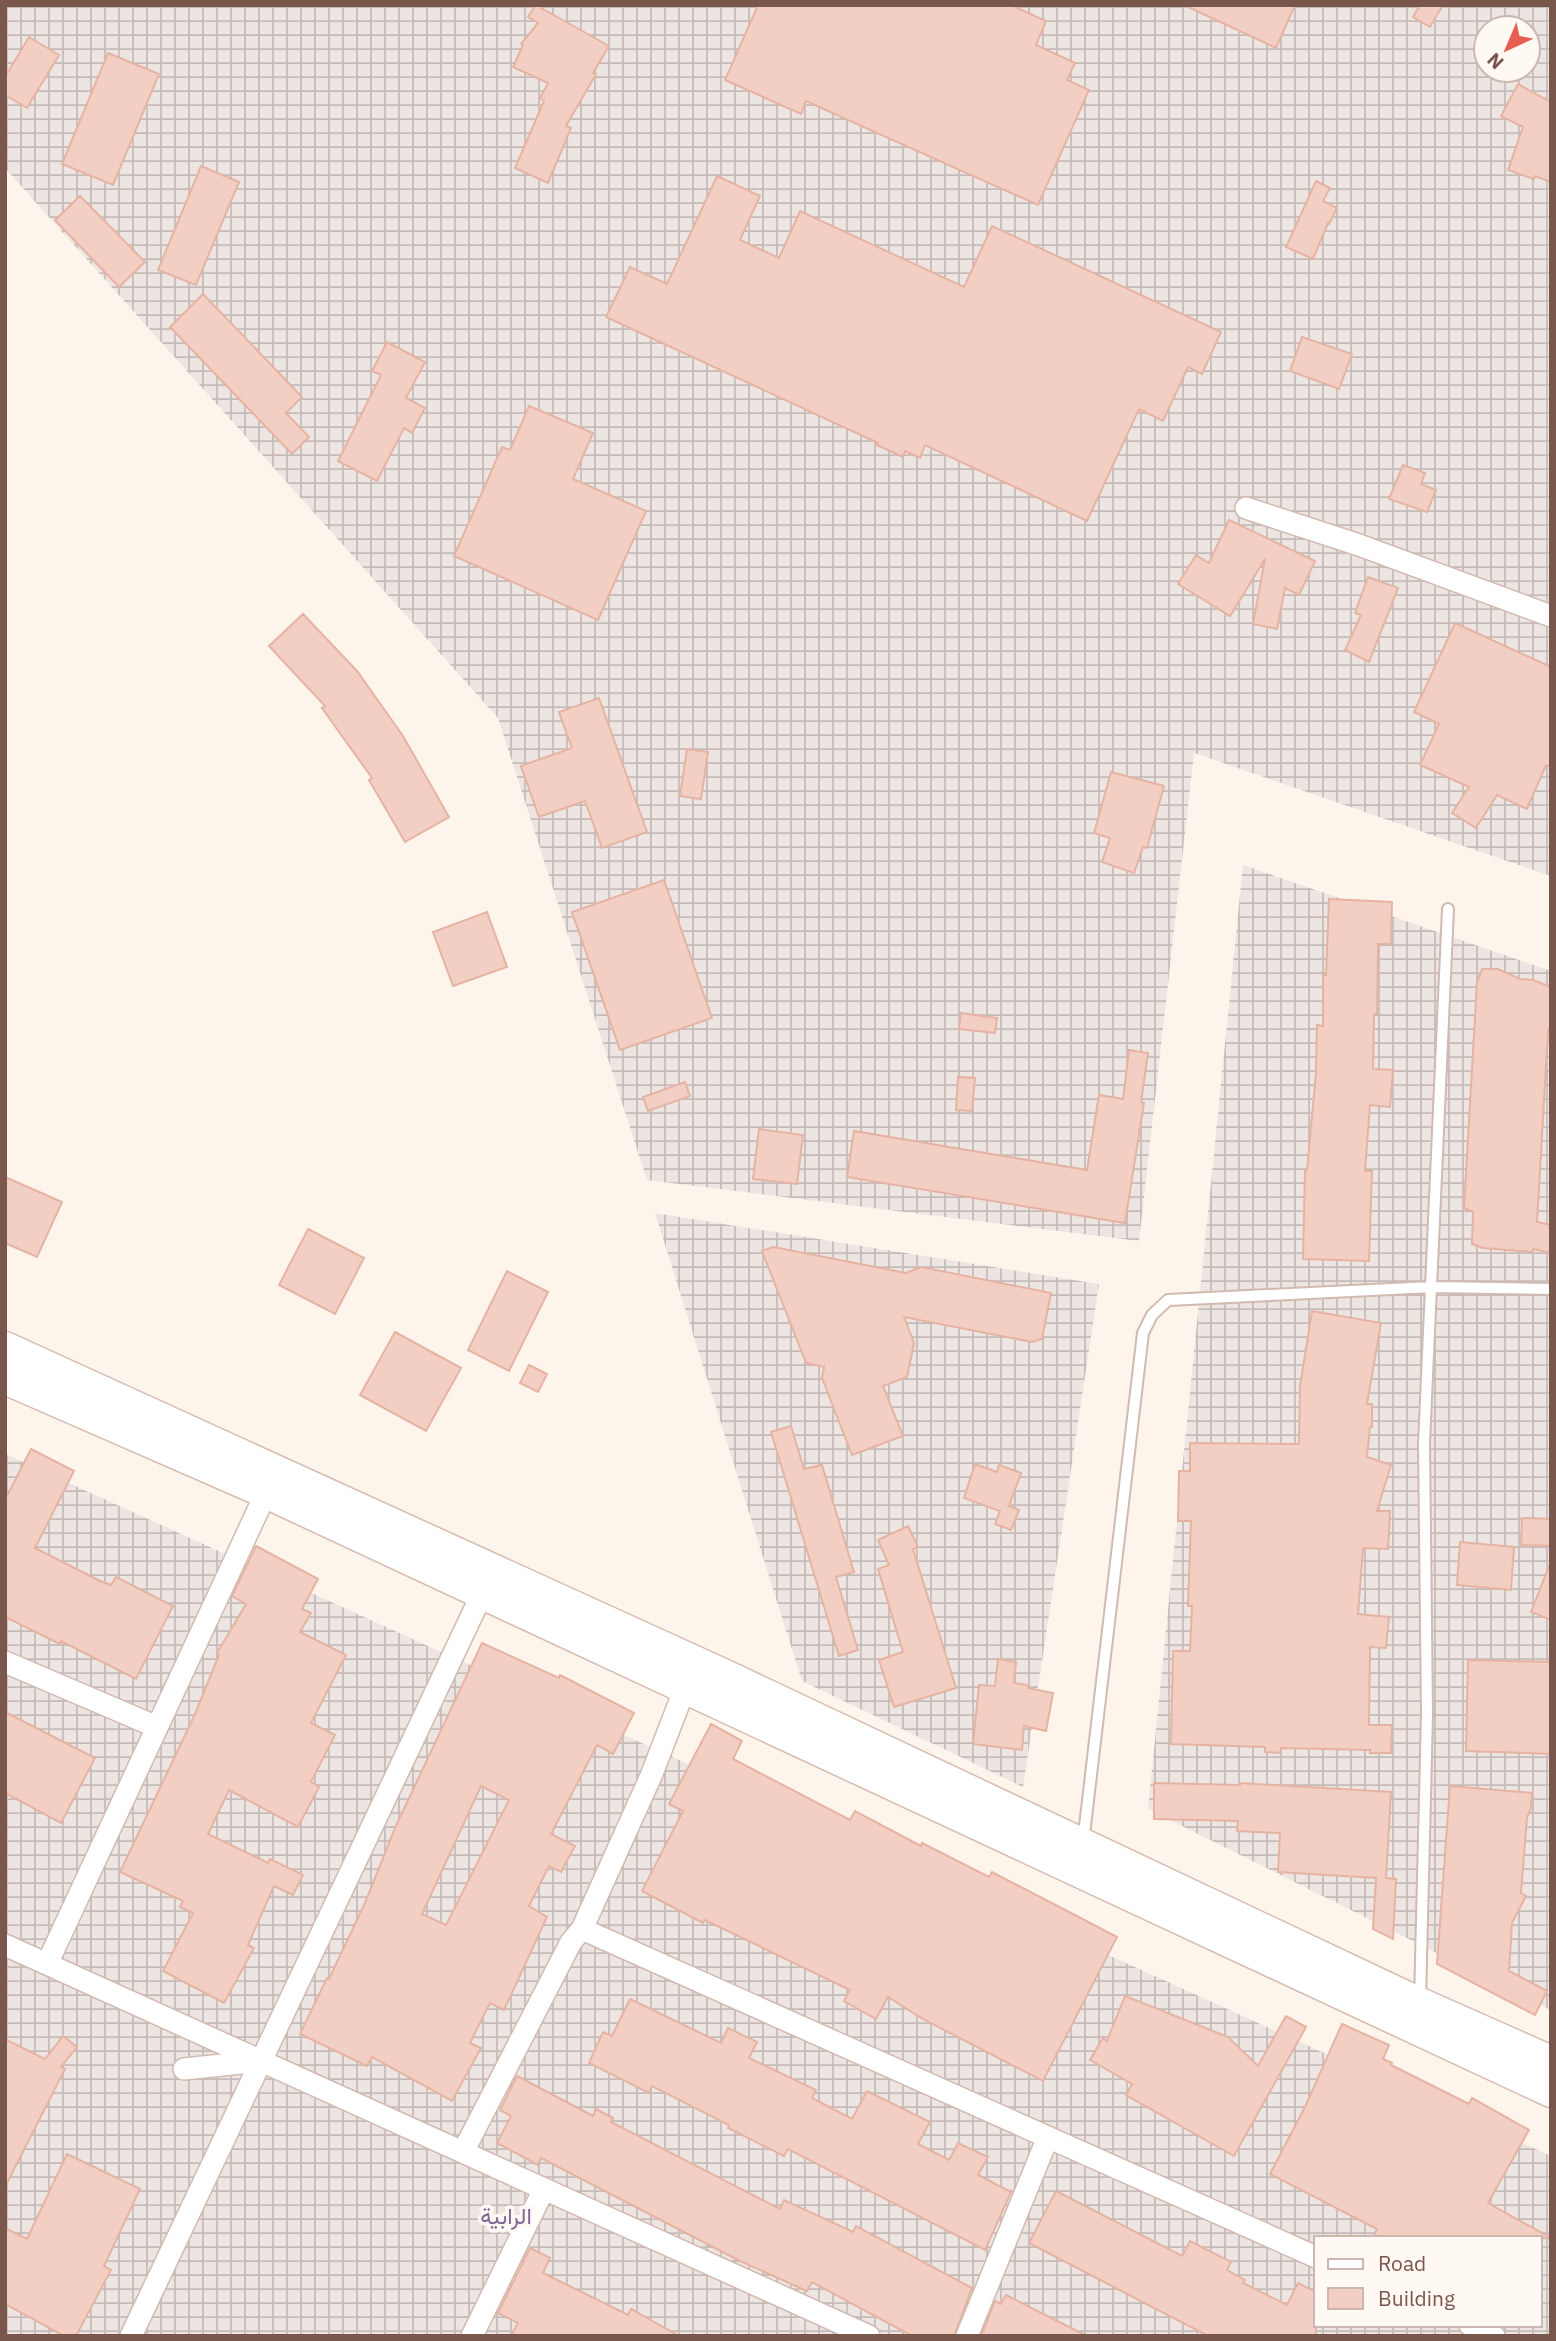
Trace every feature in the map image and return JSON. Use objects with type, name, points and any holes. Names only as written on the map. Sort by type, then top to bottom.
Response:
[{"type":"street","points":[[1246,508],[1359,545],[1551,616]]},
{"type":"street","points":[[5,1348],[723,1674],[1420,2004],[1551,2061]]},
{"type":"street","points":[[5,1379],[266,1493],[1551,2092]]},
{"type":"street","points":[[47,1964],[266,1493]]},
{"type":"street","points":[[131,2336],[482,1594]]},
{"type":"street","points":[[5,1662],[157,1727]]},
{"type":"street","points":[[463,2152],[570,1942],[582,1929],[652,1776],[685,1688]]},
{"type":"street","points":[[582,1929],[1314,2256]]},
{"type":"street","points":[[5,1945],[869,2336]]},
{"type":"street","points":[[184,2069],[261,2061]]},
{"type":"street","points":[[967,2336],[1048,2137]]},
{"type":"street","points":[[472,2336],[544,2189]]},
{"type":"street","points":[[1474,2327],[1494,2336]]},
{"type":"lane","points":[[1420,2004],[1427,1714],[1424,1443],[1448,909]]},
{"type":"lane","points":[[1083,1844],[1143,1333],[1152,1315],[1168,1300],[1433,1287],[1551,1289]]},
{"type":"shaded area","points":[[5,5],[1551,5],[1551,876],[1194,753],[1139,1241],[647,1180],[498,718],[5,168]]},
{"type":"shaded area","points":[[1243,865],[1551,971],[1551,2010],[1148,1809]]},
{"type":"shaded area","points":[[655,1213],[1099,1284],[1023,1787],[802,1681]]},
{"type":"shaded area","points":[[5,1454],[1551,2156],[1551,2336],[5,2336]]},
{"type":"building","points":[[536,5],[609,46],[566,126],[571,128],[548,183],[515,168],[544,101],[540,98],[548,83],[513,67],[523,45],[521,44],[538,23],[528,17]]},
{"type":"building","points":[[758,5],[1011,5],[1046,21],[1036,45],[1075,63],[1067,80],[1089,90],[1038,205],[806,101],[801,114],[725,80]]},
{"type":"building","points":[[1184,5],[1295,5],[1276,48]]},
{"type":"building","points":[[1420,5],[1443,5],[1430,27],[1413,17]]},
{"type":"building","points":[[29,37],[59,55],[27,108],[5,95],[5,77]]},
{"type":"building","points":[[108,53],[159,74],[113,185],[62,164]]},
{"type":"building","points":[[1518,84],[1551,102],[1551,182],[1508,170],[1523,127],[1501,116]]},
{"type":"building","points":[[201,166],[239,182],[196,285],[158,270]]},
{"type":"building","points":[[717,176],[760,196],[740,240],[779,258],[800,211],[964,287],[992,226],[1221,332],[1202,374],[1188,367],[1163,421],[1139,409],[1087,521],[925,445],[920,458],[905,451],[903,457],[606,317],[630,267],[667,284]]},
{"type":"building","points":[[1316,181],[1330,188],[1323,201],[1337,208],[1313,259],[1286,247]]},
{"type":"building","points":[[80,196],[145,262],[119,287],[55,220]]},
{"type":"building","points":[[203,294],[302,397],[286,413],[309,437],[292,454],[170,327]]},
{"type":"building","points":[[1302,337],[1352,354],[1339,389],[1290,371]]},
{"type":"building","points":[[387,342],[425,362],[406,398],[425,408],[412,433],[404,428],[377,481],[338,461],[381,375],[372,371]]},
{"type":"building","points":[[529,406],[593,433],[573,479],[646,511],[598,620],[454,556],[502,447],[510,450]]},
{"type":"building","points":[[1403,465],[1425,473],[1421,484],[1436,490],[1427,512],[1389,499]]},
{"type":"building","points":[[1229,520],[1315,561],[1299,595],[1285,588],[1277,629],[1253,624],[1265,559],[1230,616],[1178,584],[1196,555],[1209,563]]},
{"type":"building","points":[[1368,577],[1398,588],[1369,662],[1345,650],[1361,615],[1355,613]]},
{"type":"building","points":[[303,614],[357,671],[403,736],[449,817],[405,842],[369,780],[372,778],[322,708],[325,706],[269,646]]},
{"type":"building","points":[[1455,623],[1551,667],[1551,767],[1546,765],[1527,809],[1497,795],[1476,828],[1452,813],[1469,787],[1420,765],[1439,724],[1414,712]]},
{"type":"building","points":[[599,698],[647,832],[602,848],[585,801],[539,817],[521,766],[572,748],[559,712]]},
{"type":"building","points":[[687,749],[708,752],[701,799],[680,796]]},
{"type":"building","points":[[1111,772],[1164,786],[1147,848],[1143,847],[1134,873],[1102,862],[1110,838],[1094,833]]},
{"type":"building","points":[[664,880],[712,1018],[620,1050],[572,912]]},
{"type":"building","points":[[1329,899],[1392,902],[1391,944],[1378,944],[1373,1069],[1393,1070],[1390,1107],[1370,1105],[1365,1171],[1372,1171],[1369,1261],[1303,1259],[1305,1170],[1316,1073],[1317,1025],[1323,1026],[1323,975],[1326,975]]},
{"type":"building","points":[[487,912],[507,967],[453,986],[433,932]]},
{"type":"building","points":[[1482,969],[1498,969],[1520,979],[1533,980],[1551,987],[1551,1025],[1548,1031],[1537,1222],[1551,1225],[1551,1253],[1533,1249],[1532,1252],[1483,1248],[1472,1244],[1473,1212],[1464,1208],[1477,982]]},
{"type":"building","points":[[961,1013],[997,1018],[995,1033],[959,1029]]},
{"type":"building","points":[[1129,1050],[1148,1053],[1141,1102],[1144,1103],[1125,1223],[847,1177],[854,1131],[1087,1170],[1099,1095],[1123,1099]]},
{"type":"building","points":[[958,1077],[975,1078],[972,1111],[956,1110]]},
{"type":"building","points":[[685,1082],[690,1096],[648,1111],[643,1097]]},
{"type":"building","points":[[759,1129],[803,1135],[797,1184],[753,1179]]},
{"type":"building","points":[[5,1177],[62,1202],[37,1257],[5,1243]]},
{"type":"building","points":[[308,1229],[364,1258],[335,1314],[279,1285]]},
{"type":"building","points":[[773,1247],[906,1273],[921,1267],[1051,1293],[1042,1339],[1032,1342],[904,1317],[914,1343],[907,1377],[883,1386],[903,1436],[852,1455],[822,1378],[824,1367],[806,1363],[762,1251]]},
{"type":"building","points":[[507,1271],[548,1292],[509,1371],[468,1350]]},
{"type":"building","points":[[1312,1311],[1381,1323],[1367,1404],[1372,1404],[1372,1427],[1367,1457],[1391,1465],[1377,1511],[1390,1511],[1388,1549],[1363,1548],[1358,1614],[1389,1617],[1386,1648],[1370,1647],[1369,1725],[1392,1725],[1391,1753],[1281,1748],[1281,1753],[1265,1752],[1265,1747],[1171,1744],[1173,1651],[1190,1651],[1192,1606],[1188,1606],[1191,1521],[1178,1521],[1179,1471],[1190,1471],[1190,1443],[1299,1444],[1300,1386]]},
{"type":"building","points":[[395,1332],[461,1368],[426,1431],[360,1395]]},
{"type":"building","points":[[529,1365],[547,1374],[538,1392],[520,1383]]},
{"type":"building","points":[[791,1426],[804,1469],[822,1465],[854,1572],[836,1577],[858,1650],[839,1656],[771,1432]]},
{"type":"building","points":[[31,1449],[74,1471],[35,1548],[100,1581],[111,1585],[116,1577],[173,1606],[136,1679],[61,1641],[60,1644],[5,1617],[5,1500]]},
{"type":"building","points":[[975,1464],[997,1472],[999,1465],[1021,1473],[1009,1506],[1019,1510],[1011,1530],[995,1524],[1000,1511],[964,1498]]},
{"type":"building","points":[[1522,1518],[1551,1519],[1551,1546],[1521,1545]]},
{"type":"building","points":[[908,1526],[918,1547],[913,1549],[956,1688],[894,1707],[879,1660],[903,1652],[878,1569],[889,1565],[878,1540]]},
{"type":"building","points":[[1460,1542],[1514,1547],[1511,1590],[1457,1585]]},
{"type":"building","points":[[256,1546],[318,1579],[302,1609],[311,1613],[300,1632],[346,1655],[311,1723],[335,1735],[311,1782],[319,1787],[298,1827],[229,1790],[208,1834],[268,1863],[270,1859],[303,1875],[293,1895],[274,1886],[248,1945],[254,1948],[224,2003],[163,1971],[193,1913],[180,1907],[183,1901],[120,1872],[195,1714],[219,1655],[217,1653],[246,1604],[232,1596]]},
{"type":"building","points":[[1551,1564],[1551,1620],[1531,1612]]},
{"type":"building","points":[[482,1643],[559,1678],[560,1675],[634,1713],[613,1754],[597,1745],[551,1834],[575,1846],[561,1872],[549,1866],[529,1906],[547,1917],[504,2010],[490,2003],[470,2043],[481,2048],[452,2101],[372,2057],[367,2066],[300,2034],[365,1903],[395,1828]],"holes":[[[481,1786],[509,1800],[446,1925],[422,1914]]]},
{"type":"building","points":[[998,1659],[1016,1662],[1014,1683],[1053,1693],[1046,1731],[1024,1726],[1022,1750],[973,1744],[979,1685],[995,1686]]},
{"type":"building","points":[[1468,1660],[1551,1662],[1551,1754],[1466,1751]]},
{"type":"building","points":[[5,1712],[95,1758],[61,1823],[5,1793]]},
{"type":"building","points":[[711,1724],[742,1741],[733,1759],[850,1820],[855,1811],[921,1846],[922,1843],[989,1877],[992,1872],[1117,1937],[1043,2081],[921,2018],[888,1997],[876,2019],[844,2001],[850,1990],[705,1920],[703,1923],[642,1891],[683,1811],[669,1804]]},
{"type":"building","points":[[1154,1783],[1240,1783],[1391,1792],[1386,1878],[1396,1879],[1393,1939],[1373,1929],[1376,1878],[1278,1872],[1280,1833],[1237,1831],[1238,1821],[1154,1819]]},
{"type":"building","points":[[1450,1786],[1532,1793],[1531,1809],[1527,1817],[1521,1893],[1526,1896],[1512,1923],[1509,1971],[1547,1991],[1535,2015],[1437,1964]]},
{"type":"building","points":[[1125,1996],[1228,2037],[1258,2066],[1286,2016],[1306,2027],[1234,2156],[1126,2095],[1132,2084],[1090,2060],[1103,2038],[1107,2041]]},
{"type":"building","points":[[630,1999],[721,2043],[728,2028],[757,2042],[749,2058],[816,2090],[812,2098],[852,2119],[867,2091],[930,2122],[918,2144],[949,2160],[958,2143],[988,2157],[978,2175],[1011,2192],[985,2250],[788,2149],[784,2156],[652,2086],[649,2093],[589,2063],[603,2032],[612,2036]]},
{"type":"building","points":[[1342,2024],[1389,2045],[1383,2059],[1392,2063],[1391,2065],[1469,2104],[1472,2098],[1529,2130],[1488,2203],[1551,2238],[1374,2236],[1377,2229],[1270,2174],[1305,2107]]},
{"type":"building","points":[[63,2036],[77,2047],[61,2067],[65,2069],[5,2187],[5,2039],[45,2059]]},
{"type":"building","points":[[517,2076],[593,2116],[596,2109],[613,2118],[611,2122],[780,2209],[784,2200],[853,2232],[856,2226],[972,2288],[954,2336],[912,2336],[812,2282],[807,2291],[740,2261],[541,2158],[538,2165],[497,2143],[511,2116],[500,2110]]},
{"type":"building","points":[[67,2154],[140,2189],[104,2266],[111,2270],[76,2336],[64,2336],[5,2304],[5,2228],[27,2239]]},
{"type":"building","points":[[1056,2191],[1182,2256],[1190,2241],[1231,2262],[1227,2270],[1245,2280],[1243,2283],[1287,2305],[1298,2283],[1314,2291],[1316,2336],[1208,2336],[1029,2243]]},
{"type":"building","points":[[530,2248],[550,2258],[543,2273],[628,2315],[631,2309],[679,2336],[511,2336],[518,2323],[498,2313]]},
{"type":"building","points":[[1006,2295],[1087,2336],[981,2336],[995,2301],[1001,2304]]},
{"type":"district","name":"الرابية","points":[[506,2215]]}]
